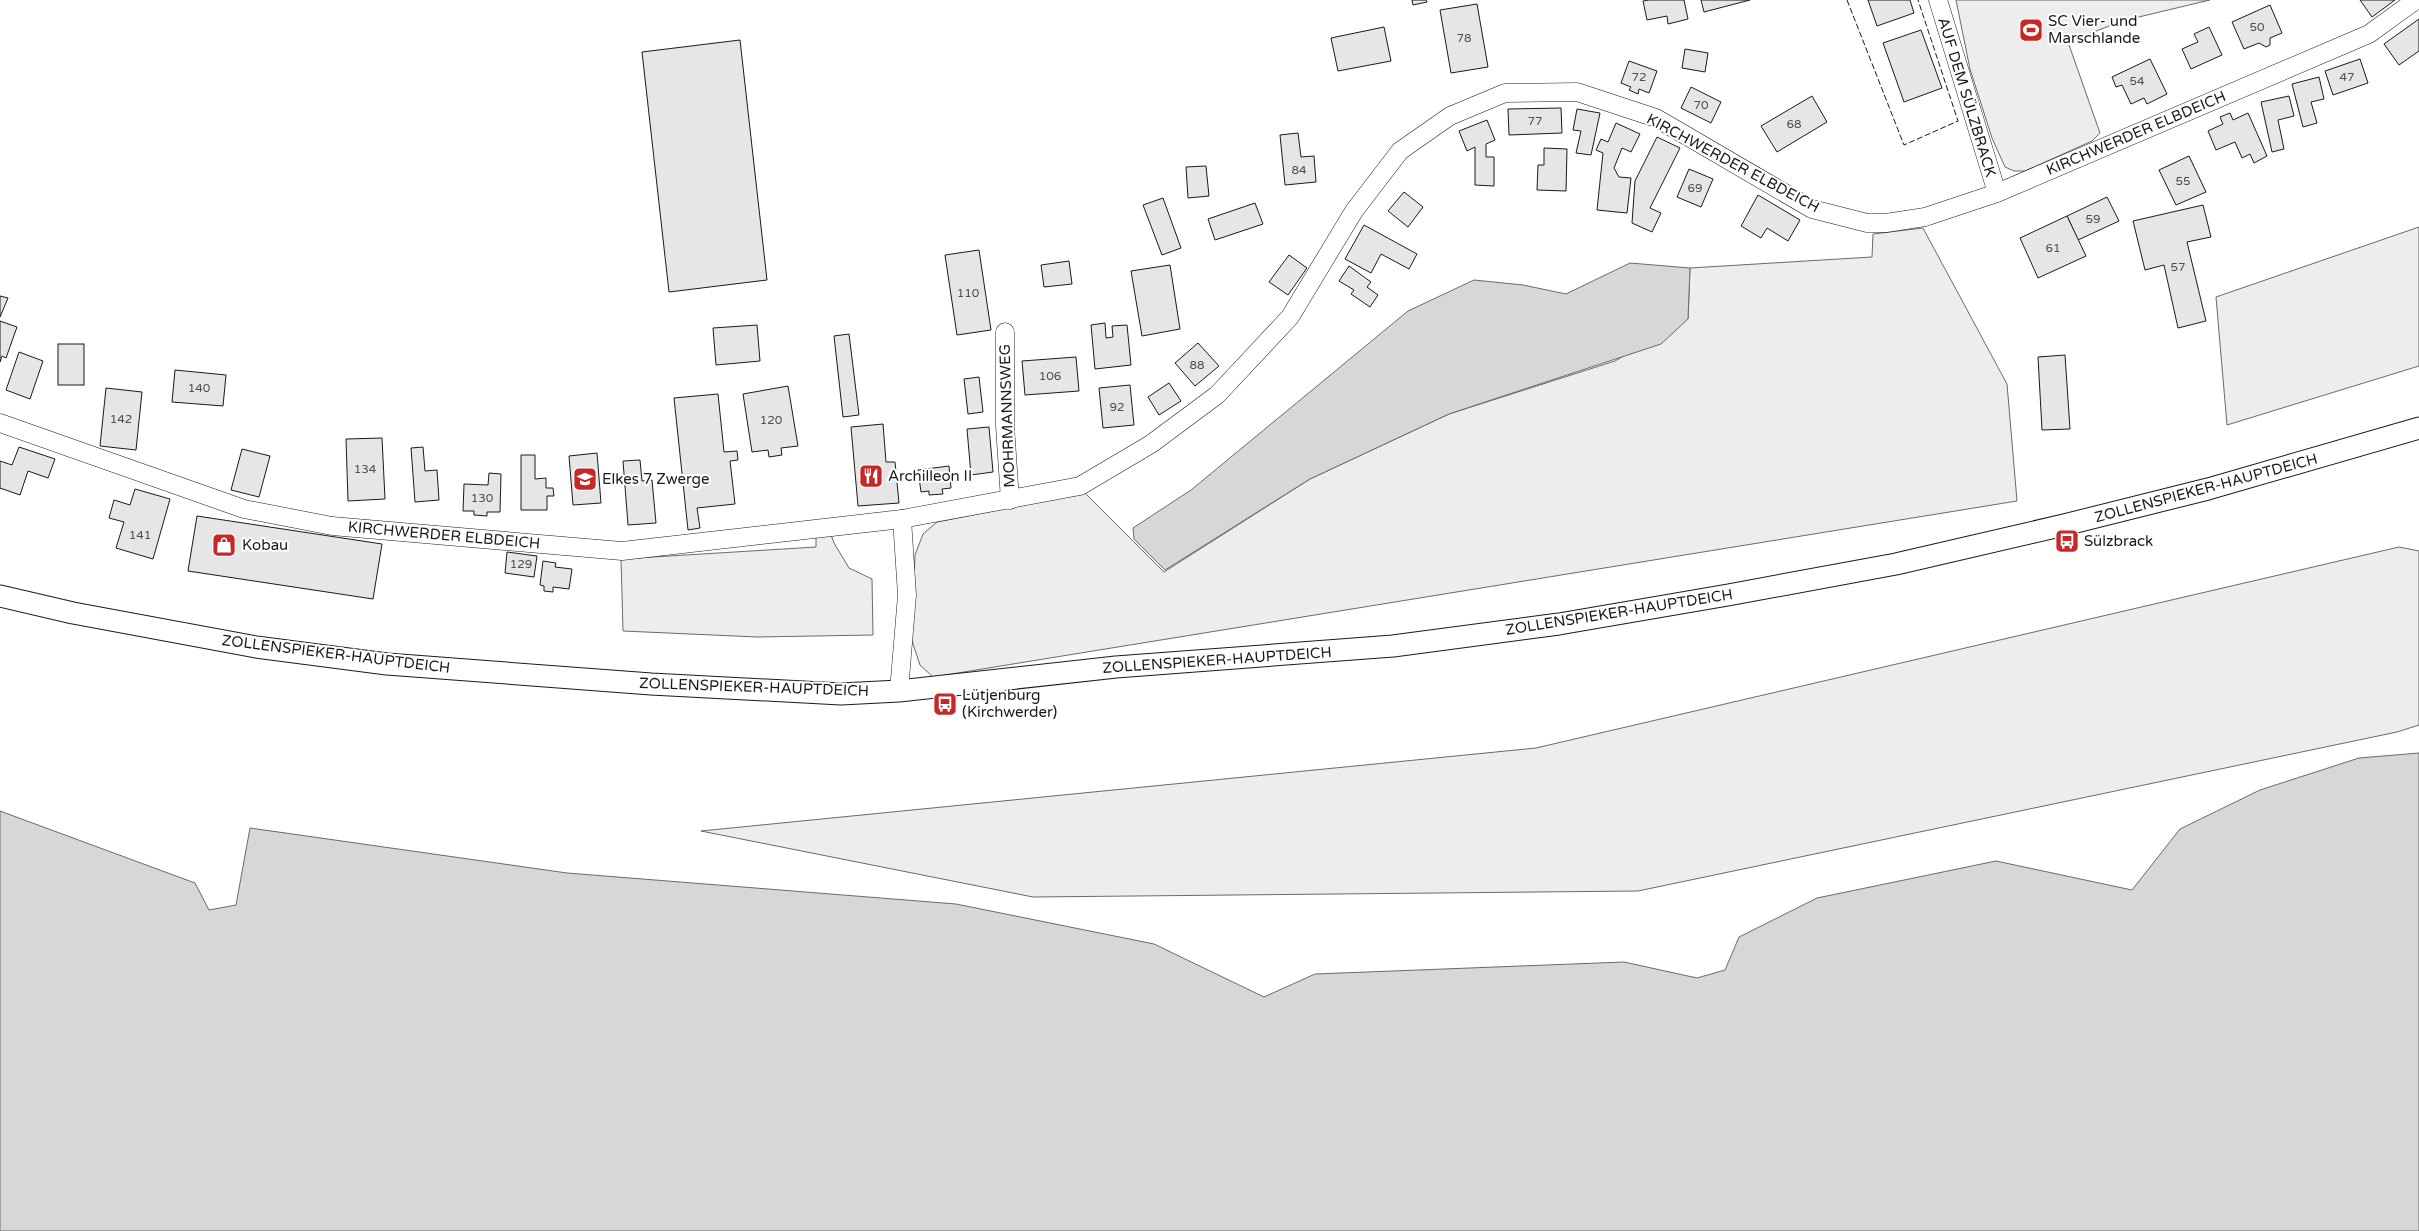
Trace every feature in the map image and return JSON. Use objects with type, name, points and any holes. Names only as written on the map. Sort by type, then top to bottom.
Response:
[{"type":"street","name":"AUF DEM SÜLZBRACK","points":[[1938,0],[1997,193]]},
{"type":"street","name":"KIRCHWERDER ELBDEICH","points":[[0,423],[244,509],[332,526],[622,550],[902,519],[1080,486],[1151,444],[1217,395],[1290,316],[1354,211],[1400,151],[1450,116],[1505,93],[1577,92],[1656,118],[1812,209],[1867,223],[1886,224],[1925,216],[1997,193],[2369,34],[2416,0]]},
{"type":"street","name":"MOHRMANNSWEG","points":[[1004,332],[1005,426],[1010,500]]},
{"type":"street","name":"ZOLLENSPIEKER-HAUPTDEICH","points":[[0,596],[73,613],[256,647],[387,664],[841,694],[899,691],[1116,667],[1393,646],[1559,624],[1896,564],[2055,528],[2208,489],[2419,428]]},
{"type":"street","points":[[899,691],[907,595],[902,519]]},
{"type":"shaded area","points":[[1956,0],[2210,0],[2122,21],[2068,42],[2100,133],[2092,141],[2025,171],[2014,171],[2005,167],[1992,138],[1970,69]]},
{"type":"shaded area","points":[[2419,227],[2419,366],[2227,425],[2216,297]]},
{"type":"shaded area","points":[[1923,228],[2007,384],[2017,501],[933,677],[920,665],[912,641],[915,555],[923,534],[937,522],[1085,493],[1164,572],[1310,479],[1449,414],[1615,361],[1688,319],[1690,268],[1872,257],[1873,234]]},
{"type":"shaded area","points":[[1630,263],[1690,268],[1688,319],[1661,344],[1449,414],[1310,479],[1165,570],[1134,539],[1133,528],[1191,490],[1408,311],[1474,280],[1523,285],[1566,294]]},
{"type":"shaded area","points":[[829,529],[834,543],[849,568],[872,579],[873,635],[757,637],[623,631],[621,559],[816,547],[816,531]]},
{"type":"shaded area","points":[[2399,547],[2419,551],[2419,725],[2397,732],[1638,891],[1033,897],[701,831],[1536,748]]},
{"type":"shaded area","points":[[2419,753],[2419,1231],[0,1231],[0,811],[195,883],[209,910],[236,905],[250,828],[567,873],[956,904],[1154,944],[1264,997],[1315,974],[1624,962],[1697,978],[1725,970],[1739,937],[1817,898],[1996,861],[2132,890],[2180,829],[2260,790],[2359,758]]},
{"type":"building","points":[[1412,0],[1426,0],[1427,2],[1413,5]]},
{"type":"building","points":[[1684,0],[1688,19],[1668,24],[1667,16],[1647,20],[1643,1]]},
{"type":"building","points":[[1701,0],[1750,0],[1704,12]]},
{"type":"building","points":[[1868,0],[1910,0],[1914,13],[1877,26]]},
{"type":"building","points":[[2360,0],[2395,0],[2372,17]]},
{"type":"building","points":[[1477,4],[1488,67],[1451,73],[1440,10]]},
{"type":"building","points":[[2270,5],[2282,33],[2270,38],[2270,45],[2266,47],[2259,43],[2244,49],[2232,22]]},
{"type":"building","points":[[2419,19],[2419,51],[2399,65],[2384,44]]},
{"type":"building","points":[[1384,27],[1391,61],[1338,71],[1331,38]]},
{"type":"building","points":[[2209,27],[2222,55],[2191,69],[2182,49],[2198,42],[2194,34]]},
{"type":"building","points":[[1921,30],[1942,88],[1904,102],[1883,43]]},
{"type":"building","points":[[740,40],[767,280],[669,292],[642,52]]},
{"type":"building","points":[[1685,49],[1708,53],[1705,72],[1682,68]]},
{"type":"building","points":[[2150,59],[2167,94],[2147,104],[2144,98],[2131,104],[2122,85],[2116,87],[2112,77]]},
{"type":"building","points":[[2360,59],[2368,83],[2333,95],[2325,71]]},
{"type":"building","points":[[1629,61],[1657,71],[1649,93],[1639,89],[1638,94],[1629,90],[1631,87],[1621,83]]},
{"type":"building","points":[[2319,77],[2324,99],[2311,102],[2317,123],[2303,127],[2292,84]]},
{"type":"building","points":[[1691,87],[1721,102],[1711,123],[1681,108]]},
{"type":"building","points":[[1812,96],[1827,122],[1777,152],[1761,126]]},
{"type":"building","points":[[2289,96],[2294,116],[2278,120],[2284,149],[2272,152],[2261,102]]},
{"type":"building","points":[[1561,108],[1562,133],[1509,135],[1508,109]]},
{"type":"building","points":[[1577,109],[1600,113],[1591,155],[1576,153],[1581,131],[1573,130]]},
{"type":"building","points":[[2230,113],[2233,120],[2248,113],[2267,156],[2254,163],[2250,154],[2242,158],[2235,142],[2216,150],[2208,131],[2223,124],[2220,117]]},
{"type":"building","points":[[1487,120],[1495,140],[1486,144],[1486,157],[1494,157],[1494,186],[1475,185],[1475,147],[1467,151],[1459,131]]},
{"type":"building","points":[[1616,123],[1640,134],[1631,152],[1622,148],[1614,168],[1619,177],[1631,178],[1627,213],[1597,210],[1603,153],[1596,150],[1601,139],[1608,142]]},
{"type":"building","points":[[1298,133],[1301,157],[1314,156],[1316,182],[1285,185],[1280,135]]},
{"type":"building","points":[[1657,137],[1680,148],[1650,208],[1661,213],[1652,232],[1632,223],[1635,181]]},
{"type":"building","points":[[1544,148],[1567,149],[1566,191],[1537,190],[1538,165],[1544,165]]},
{"type":"building","points":[[2189,156],[2206,192],[2176,205],[2159,170]]},
{"type":"building","points":[[1206,166],[1209,196],[1188,198],[1186,167]]},
{"type":"building","points":[[1689,169],[1713,179],[1701,207],[1677,197]]},
{"type":"building","points":[[1404,192],[1423,207],[1408,227],[1388,211]]},
{"type":"building","points":[[1758,195],[1800,220],[1788,241],[1767,228],[1761,238],[1741,226]]},
{"type":"building","points":[[2107,197],[2119,221],[2078,240],[2067,216]]},
{"type":"building","points":[[1163,198],[1181,248],[1162,255],[1143,205]]},
{"type":"building","points":[[1255,203],[1263,224],[1215,240],[1208,219]]},
{"type":"building","points":[[2203,205],[2211,237],[2187,242],[2206,321],[2178,328],[2164,265],[2145,270],[2133,221]]},
{"type":"building","points":[[2067,216],[2086,256],[2038,278],[2020,238]]},
{"type":"building","points":[[1364,225],[1417,254],[1409,269],[1381,254],[1371,273],[1345,259]]},
{"type":"building","points":[[979,250],[991,330],[957,335],[945,255]]},
{"type":"building","points":[[1289,255],[1307,268],[1288,295],[1269,282]]},
{"type":"building","points":[[1069,261],[1072,284],[1044,287],[1041,265]]},
{"type":"building","points":[[1170,265],[1180,329],[1142,336],[1131,271]]},
{"type":"building","points":[[1349,266],[1371,282],[1367,287],[1378,295],[1370,307],[1351,294],[1354,290],[1339,281]]},
{"type":"building","points":[[0,296],[8,298],[0,317]]},
{"type":"building","points":[[0,321],[17,327],[6,358],[2,356],[0,362]]},
{"type":"building","points":[[1105,323],[1106,338],[1113,337],[1112,326],[1127,325],[1131,365],[1095,369],[1091,325]]},
{"type":"building","points":[[757,325],[760,361],[716,365],[713,328]]},
{"type":"building","points":[[849,334],[859,415],[843,417],[834,336]]},
{"type":"building","points":[[1198,343],[1219,366],[1195,386],[1175,363]]},
{"type":"building","points":[[58,344],[84,344],[84,385],[58,385]]},
{"type":"building","points":[[19,352],[43,361],[30,399],[6,390]]},
{"type":"building","points":[[2065,355],[2070,429],[2042,430],[2038,357]]},
{"type":"building","points":[[1076,357],[1079,391],[1025,395],[1022,361]]},
{"type":"building","points":[[175,370],[226,375],[223,406],[172,402]]},
{"type":"building","points":[[979,377],[983,412],[968,414],[964,379]]},
{"type":"building","points":[[1169,383],[1181,401],[1159,415],[1148,397]]},
{"type":"building","points":[[1130,385],[1134,425],[1103,428],[1099,388]]},
{"type":"building","points":[[788,386],[798,446],[781,448],[782,455],[769,457],[768,450],[752,452],[743,394]]},
{"type":"building","points":[[106,388],[142,392],[136,450],[100,446]]},
{"type":"building","points":[[718,394],[724,452],[737,451],[738,460],[730,461],[735,504],[697,508],[700,528],[688,530],[674,398]]},
{"type":"building","points":[[883,424],[886,462],[895,462],[899,503],[858,506],[851,427]]},
{"type":"building","points":[[989,427],[993,472],[971,475],[967,429]]},
{"type":"building","points":[[382,438],[385,499],[348,501],[346,439]]},
{"type":"building","points":[[19,447],[55,459],[48,478],[28,471],[20,495],[0,488],[0,461],[12,465]]},
{"type":"building","points":[[423,447],[425,471],[437,470],[439,500],[415,502],[411,448]]},
{"type":"building","points":[[242,449],[270,456],[259,497],[231,490]]},
{"type":"building","name":"Elkes 7 Zwerge","points":[[597,453],[601,503],[573,505],[569,456]]},
{"type":"building","points":[[521,455],[535,455],[535,479],[546,478],[546,488],[553,488],[554,496],[547,496],[547,510],[521,510]]},
{"type":"building","points":[[640,460],[642,481],[652,480],[656,523],[628,525],[623,461]]},
{"type":"building","points":[[949,466],[951,488],[942,489],[943,494],[929,495],[929,491],[921,492],[918,470]]},
{"type":"building","points":[[489,473],[501,474],[500,512],[487,512],[487,516],[474,515],[474,511],[463,511],[464,484],[488,485]]},
{"type":"building","points":[[135,489],[170,499],[153,559],[116,548],[124,522],[109,518],[114,500],[130,505]]},
{"type":"building","points":[[197,516],[382,544],[373,599],[188,571]]},
{"type":"building","points":[[507,552],[537,556],[534,577],[505,573]]},
{"type":"building","points":[[543,561],[556,563],[555,567],[572,569],[569,589],[553,587],[553,592],[544,591],[544,586],[540,585]]},
{"type":"fence","points":[[1847,0],[1904,145],[1958,121],[1918,0]]},
{"type":"place","name":"SC Vier- und Marschlande","points":[[2031,30]]},
{"type":"place","name":"Archilleon II","points":[[871,476]]},
{"type":"place","name":"Elkes 7 Zwerge","points":[[585,479]]},
{"type":"place","name":"Sülzbrack","points":[[2067,541]]},
{"type":"place","name":"Kobau","points":[[224,545]]},
{"type":"place","name":"Lütjenburg (Kirchwerder)","points":[[945,704]]}]
